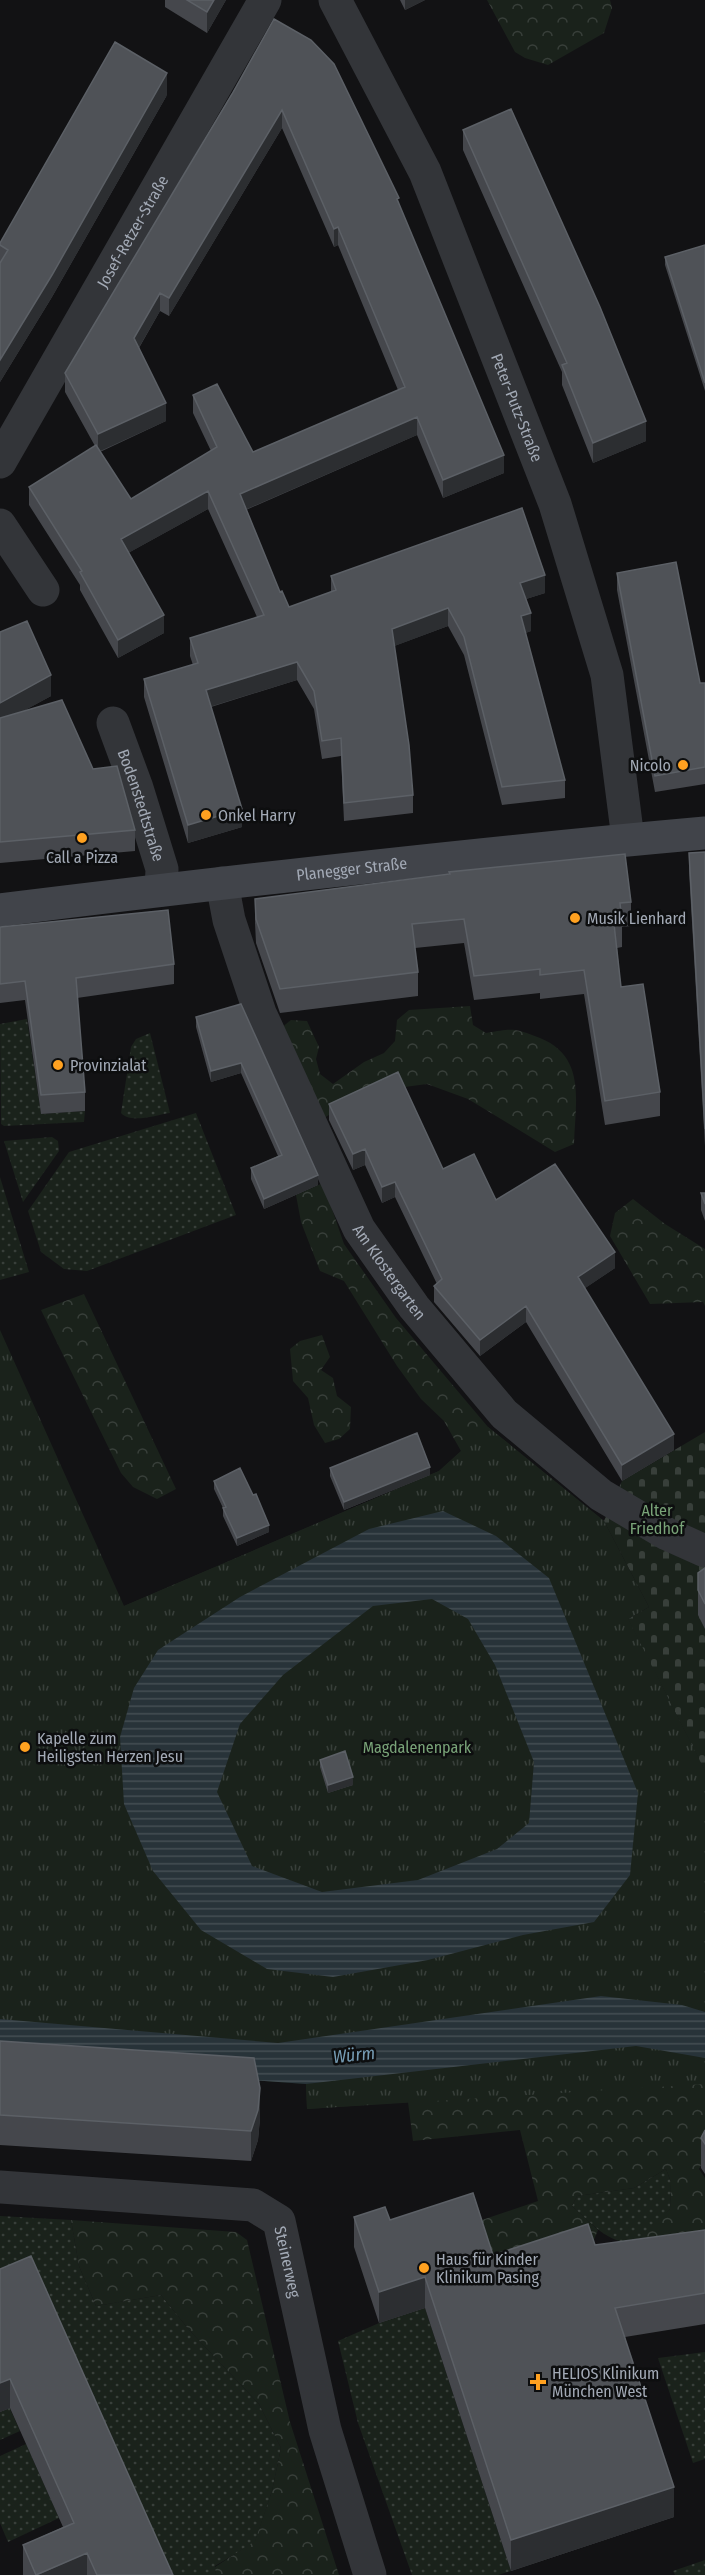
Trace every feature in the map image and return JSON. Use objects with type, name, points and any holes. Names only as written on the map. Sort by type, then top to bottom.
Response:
[{"type":"main road","name":"Planegger Straße","points":[[0,910],[222,883],[628,839],[705,833]]},
{"type":"street","name":"Josef-Retzer-Straße","points":[[0,462],[265,0]]},
{"type":"street","name":"Peter-Putz-Straße","points":[[335,0],[424,172],[555,504],[607,675],[628,839]]},
{"type":"street","points":[[0,525],[43,590]]},
{"type":"street","name":"Bodenstedtstraße","points":[[113,723],[137,788],[162,869],[160,890]]},
{"type":"street","name":"Am Klostergarten","points":[[222,883],[229,920],[253,992],[279,1056],[359,1229],[414,1307],[504,1414],[601,1495],[667,1534],[705,1551]]},
{"type":"street","name":"Steinerweg","points":[[0,2187],[253,2205],[279,2221],[325,2430],[370,2575]]},
{"type":"green space","points":[[487,0],[610,0],[612,8],[604,33],[548,65],[525,58],[515,52]]},
{"type":"green space","points":[[470,1006],[473,1025],[486,1033],[509,1030],[525,1032],[555,1046],[565,1057],[572,1069],[575,1083],[574,1144],[555,1152],[468,1099],[427,1084],[367,1092],[324,1118],[281,1028],[291,1020],[307,1021],[319,1047],[316,1059],[320,1074],[333,1084],[364,1062],[384,1053],[395,1041],[397,1020],[409,1010]]},
{"type":"green space","points":[[27,1019],[41,1114],[85,1111],[84,1122],[4,1126],[1,1124],[0,1024]]},
{"type":"green space","points":[[150,1033],[170,1113],[131,1118],[121,1113],[131,1047],[136,1039]]},
{"type":"green space","points":[[196,1113],[236,1215],[87,1271],[64,1269],[41,1252],[28,1211],[69,1152]]},
{"type":"green space","points":[[52,1137],[58,1141],[59,1151],[23,1202],[4,1141]]},
{"type":"green space","points":[[0,1177],[29,1272],[0,1280]]},
{"type":"green space","name":"Magdalenenpark","points":[[323,1183],[344,1244],[396,1318],[488,1427],[604,1521],[628,1618],[705,1771],[705,2157],[699,2169],[705,2178],[705,2260],[639,2239],[670,2209],[671,2182],[666,2169],[634,2188],[577,2196],[572,2206],[598,2230],[588,2254],[493,2285],[473,2223],[538,2201],[520,2130],[413,2141],[408,2102],[307,2109],[306,2084],[0,1561],[124,1606],[439,1471],[461,1451],[444,1421],[421,1399],[397,1366],[344,1281],[320,1271],[301,1222],[296,1195]]},
{"type":"green space","points":[[633,1199],[665,1224],[705,1249],[705,1306],[703,1302],[650,1304],[610,1236],[615,1213]]},
{"type":"green space","points":[[84,1294],[176,1489],[157,1499],[133,1487],[121,1473],[41,1310]]},
{"type":"green space","name":"Magdalenenpark","points":[[0,1330],[124,1606],[439,1471],[488,1427],[604,1521],[649,1607],[628,1619],[705,1771],[705,2084],[307,2109],[306,2084],[0,2062]]},
{"type":"green space","points":[[322,1335],[330,1357],[321,1370],[333,1378],[337,1396],[351,1407],[350,1429],[339,1439],[325,1443],[314,1425],[308,1398],[293,1381],[290,1349],[300,1341]]},
{"type":"green space","name":"Alter Friedhof","points":[[705,1432],[705,1771],[628,1619],[649,1607],[604,1521],[622,1481]]},
{"type":"green space","points":[[666,2169],[671,2182],[670,2209],[651,2230],[639,2239],[630,2242],[611,2238],[602,2233],[572,2206],[577,2196],[634,2188]]},
{"type":"green space","points":[[0,2216],[71,2220],[79,2266],[96,2306],[161,2295],[190,2331],[259,2404],[281,2448],[272,2491],[255,2542],[215,2566],[216,2575],[161,2575],[0,2298]]},
{"type":"green space","points":[[71,2220],[236,2232],[247,2240],[290,2422],[339,2575],[216,2575],[215,2567],[255,2541],[272,2491],[281,2448],[259,2404],[190,2331],[161,2295],[96,2306],[79,2266]]},
{"type":"green space","points":[[425,2308],[511,2571],[498,2575],[412,2575],[358,2423],[338,2341],[379,2323]]},
{"type":"green space","points":[[705,2352],[705,2459],[693,2463],[658,2358]]},
{"type":"green space","points":[[0,2386],[20,2431],[0,2440]]},
{"type":"green space","points":[[26,2444],[59,2518],[8,2542],[0,2523],[0,2456]]},
{"type":"green space","points":[[705,2560],[705,2575],[675,2575],[673,2571]]},
{"type":"water","points":[[443,1511],[496,1536],[549,1578],[638,1793],[630,1875],[594,1922],[523,1935],[428,1960],[333,1977],[267,1969],[201,1930],[153,1871],[124,1804],[120,1737],[134,1688],[158,1650],[240,1597],[369,1529]],"holes":[[[432,1599],[468,1619],[495,1665],[534,1762],[529,1823],[497,1849],[418,1880],[322,1892],[252,1866],[217,1792],[240,1724],[283,1675],[373,1606]]]},
{"type":"water","name":"Würm","points":[[601,1996],[682,2005],[705,2012],[705,2058],[636,2046],[306,2084],[0,2062],[0,2019],[278,2043]]},
{"type":"building","points":[[187,0],[214,0],[207,12]]},
{"type":"building","points":[[274,19],[311,40],[334,64],[399,198],[397,199],[504,455],[443,480],[417,417],[240,494],[280,592],[282,591],[289,607],[336,590],[331,576],[522,508],[545,575],[520,583],[531,613],[521,616],[565,780],[502,787],[464,637],[448,608],[392,629],[409,745],[413,795],[344,803],[341,738],[322,741],[314,691],[297,662],[206,690],[242,809],[188,825],[144,679],[198,663],[190,638],[264,615],[208,491],[121,539],[164,615],[118,640],[80,572],[82,571],[29,487],[96,445],[131,499],[217,447],[193,395],[217,384],[253,452],[405,387],[338,227],[334,229],[282,110],[169,298],[160,293],[134,338],[166,403],[98,434],[65,373],[232,94]]},
{"type":"building","points":[[115,42],[167,73],[52,275],[0,360],[0,263],[8,250],[0,243]]},
{"type":"building","points":[[511,109],[600,307],[646,421],[593,443],[562,365],[567,363],[463,130]]},
{"type":"building","points":[[705,245],[705,383],[665,257]]},
{"type":"building","points":[[676,562],[700,683],[705,683],[705,767],[655,776],[617,573]]},
{"type":"building","points":[[27,621],[51,675],[0,703],[0,632]]},
{"type":"building","points":[[62,700],[93,769],[117,766],[135,830],[0,842],[0,718]]},
{"type":"building","points":[[705,852],[705,1129],[689,853]]},
{"type":"building","points":[[625,854],[631,902],[620,903],[622,923],[614,924],[621,987],[643,984],[660,1092],[605,1101],[584,970],[540,975],[540,969],[474,976],[464,919],[412,924],[418,972],[280,989],[256,919],[255,899],[450,874],[449,872]]},
{"type":"building","name":"Provinzialat","points":[[168,910],[174,964],[76,978],[85,1092],[41,1095],[25,981],[0,984],[0,927]]},
{"type":"building","points":[[241,1004],[318,1175],[264,1199],[251,1168],[282,1155],[241,1063],[211,1071],[196,1017]]},
{"type":"building","points":[[398,1072],[443,1169],[474,1154],[496,1200],[555,1164],[615,1252],[578,1277],[674,1434],[622,1465],[526,1306],[480,1340],[434,1286],[442,1279],[395,1182],[382,1187],[365,1149],[353,1154],[329,1104]]},
{"type":"building","points":[[417,1433],[430,1467],[344,1502],[330,1468]]},
{"type":"building","points":[[240,1468],[253,1495],[256,1494],[269,1525],[237,1538],[214,1481]]},
{"type":"building","points":[[705,1568],[705,1604],[698,1590],[698,1573]]},
{"type":"building","points":[[345,1751],[353,1777],[328,1785],[320,1760]]},
{"type":"building","points":[[0,2041],[254,2058],[260,2088],[258,2110],[251,2131],[0,2115]]},
{"type":"building","points":[[705,2130],[705,2144],[701,2138]]},
{"type":"building","points":[[473,2193],[493,2255],[588,2224],[595,2245],[705,2230],[705,2293],[615,2308],[674,2487],[511,2540],[425,2277],[379,2292],[354,2217],[385,2207],[390,2220]]},
{"type":"building","points":[[31,2256],[173,2575],[97,2575],[87,2553],[36,2575],[23,2545],[74,2523],[10,2379],[0,2383],[0,2269]]},
{"type":"place","name":"Nicolo","points":[[683,765]]},
{"type":"place","name":"Onkel Harry","points":[[206,815]]},
{"type":"place","name":"Call a Pizza","points":[[82,838]]},
{"type":"place","name":"Musik Lienhard","points":[[575,918]]},
{"type":"place","name":"Provinzialat","points":[[58,1065]]},
{"type":"place","name":"Kapelle zum Heiligsten Herzen Jesu","points":[[25,1747]]},
{"type":"place","name":"Haus für Kinder Klinikum Pasing","points":[[424,2268]]},
{"type":"place","name":"HELIOS Klinikum München West","points":[[538,2382]]}]
